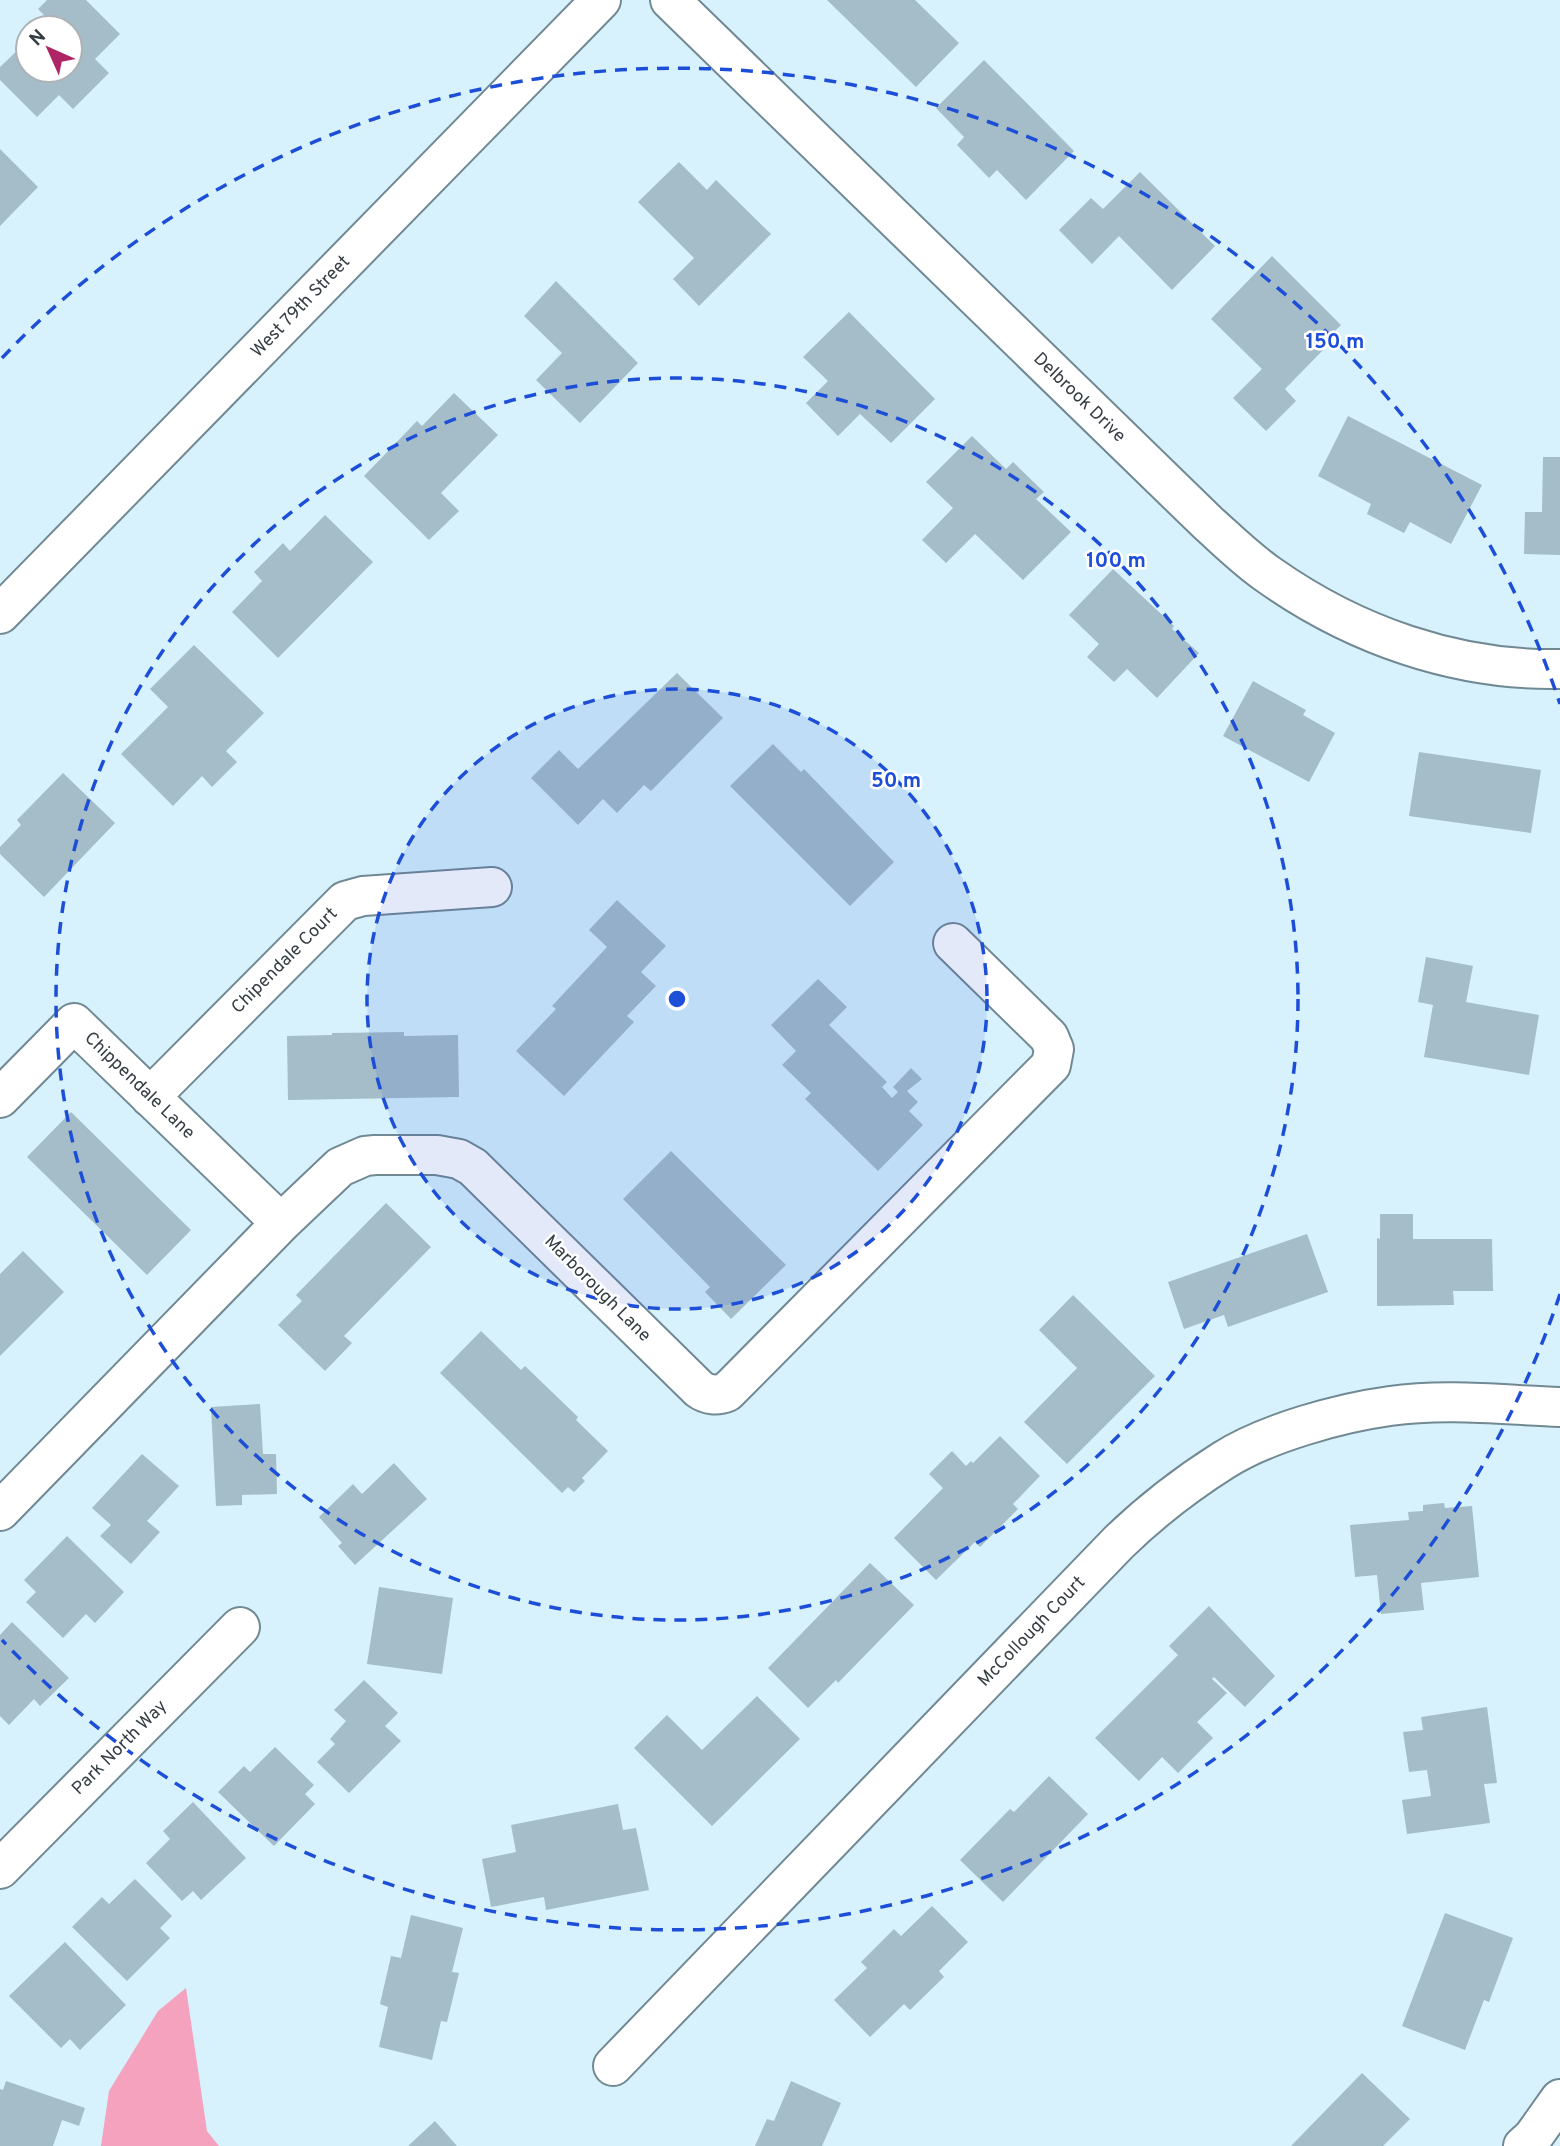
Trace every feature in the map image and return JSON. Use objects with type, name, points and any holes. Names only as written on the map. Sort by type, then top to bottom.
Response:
[{"type":"street","name":"West 79th Street","points":[[0,614],[601,0]]},
{"type":"street","name":"Delbrook Drive","points":[[670,0],[1208,523],[1267,574],[1316,605],[1407,646],[1463,661],[1521,669],[1560,669]]},
{"type":"street","name":"Chipendale Court","points":[[150,1097],[345,901],[363,896],[492,887]]},
{"type":"street","name":"Marborough Lane","points":[[0,1511],[281,1223],[340,1167],[365,1156],[437,1155],[459,1159],[473,1167],[699,1389],[719,1395],[727,1392],[1051,1065],[1054,1049],[1049,1037],[953,943]]},
{"type":"street","name":"Chippendale Lane","points":[[0,1098],[74,1023],[281,1223]]},
{"type":"street","name":"McCollough Court","points":[[612,2066],[1119,1542],[1147,1515],[1225,1459],[1297,1429],[1352,1413],[1390,1406],[1448,1402],[1560,1407]]},
{"type":"street","name":"Park North Way","points":[[0,1869],[240,1627]]},
{"type":"street","points":[[1523,2146],[1533,2137],[1560,2099]]},
{"type":"shaded area","points":[[186,1988],[207,2131],[219,2146],[101,2146],[109,2091],[158,2011]]},
{"type":"building","points":[[47,0],[86,0],[120,34],[95,59],[109,73],[73,109],[59,95],[37,117],[0,80],[0,67],[14,54],[14,84],[84,84],[84,14],[43,14],[38,9]]},
{"type":"building","points":[[827,0],[915,0],[959,43],[916,87]]},
{"type":"building","points":[[984,60],[1074,151],[1026,200],[997,170],[989,178],[957,145],[964,137],[936,108]]},
{"type":"building","points":[[0,149],[38,187],[0,226]]},
{"type":"building","points":[[679,162],[707,190],[716,180],[771,234],[699,306],[673,279],[694,258],[638,202]]},
{"type":"building","points":[[1140,172],[1215,246],[1172,290],[1119,236],[1092,264],[1059,230],[1091,198],[1103,209]]},
{"type":"building","points":[[1272,256],[1341,325],[1321,345],[1324,349],[1285,389],[1296,401],[1266,431],[1233,398],[1262,369],[1211,319]]},
{"type":"building","points":[[556,281],[638,363],[580,423],[536,380],[562,353],[524,316]]},
{"type":"building","points":[[849,312],[935,399],[891,443],[860,414],[838,436],[806,403],[828,381],[803,357]]},
{"type":"building","points":[[454,393],[498,435],[441,493],[459,511],[429,540],[364,476],[417,421],[422,426]]},
{"type":"building","points":[[1348,416],[1482,485],[1451,544],[1410,522],[1404,533],[1367,514],[1371,504],[1318,476]]},
{"type":"building","points":[[972,436],[1006,469],[1013,462],[1044,492],[1036,499],[1071,532],[1023,580],[975,534],[946,563],[922,540],[953,508],[926,482]]},
{"type":"building","points":[[1543,457],[1560,457],[1560,555],[1524,554],[1525,512],[1542,512]]},
{"type":"building","points":[[325,515],[373,562],[278,658],[232,612],[262,581],[254,572],[283,543],[290,551]]},
{"type":"building","points":[[1113,569],[1199,653],[1157,698],[1127,669],[1114,682],[1087,657],[1099,644],[1069,615]]},
{"type":"building","points":[[194,645],[264,713],[226,751],[237,762],[212,787],[202,776],[173,806],[121,754],[168,707],[150,689]]},
{"type":"building","points":[[677,673],[723,718],[651,791],[644,785],[617,813],[603,799],[578,825],[531,778],[559,750],[578,769]]},
{"type":"building","points":[[1253,681],[1306,710],[1303,715],[1335,733],[1309,782],[1223,736]]},
{"type":"building","points":[[773,744],[801,772],[804,769],[894,862],[850,906],[730,786]]},
{"type":"building","points":[[1419,752],[1541,770],[1531,833],[1409,816]]},
{"type":"building","points":[[63,773],[115,823],[44,897],[0,854],[0,847],[21,825],[17,820]]},
{"type":"building","points":[[617,900],[666,946],[641,972],[656,986],[627,1016],[634,1022],[564,1096],[516,1051],[556,1009],[552,1006],[607,947],[589,930]]},
{"type":"building","points":[[1426,957],[1473,966],[1466,1002],[1539,1015],[1529,1075],[1424,1057],[1433,1005],[1418,1002]]},
{"type":"building","points":[[818,979],[847,1007],[829,1025],[887,1082],[882,1087],[892,1098],[898,1092],[893,1087],[911,1068],[922,1079],[907,1091],[918,1102],[909,1111],[923,1125],[878,1171],[805,1099],[811,1093],[782,1065],[796,1051],[771,1025]]},
{"type":"building","points":[[404,1032],[404,1036],[458,1035],[459,1097],[288,1100],[287,1036]]},
{"type":"building","points":[[71,1112],[191,1230],[147,1275],[27,1157]]},
{"type":"building","points":[[671,1151],[786,1265],[731,1319],[705,1292],[710,1287],[623,1199]]},
{"type":"building","points":[[386,1203],[431,1247],[344,1336],[352,1343],[325,1371],[278,1325],[302,1301],[296,1295]]},
{"type":"building","points":[[1380,1214],[1413,1214],[1413,1239],[1492,1239],[1493,1291],[1453,1291],[1454,1305],[1377,1306],[1377,1238],[1380,1239]]},
{"type":"building","points":[[1307,1234],[1328,1292],[1228,1327],[1224,1315],[1184,1329],[1168,1282]]},
{"type":"building","points":[[23,1251],[64,1292],[0,1356],[0,1274]]},
{"type":"building","points":[[1073,1295],[1155,1376],[1067,1464],[1024,1422],[1077,1368],[1039,1330]]},
{"type":"building","points":[[481,1331],[521,1370],[525,1366],[578,1417],[576,1420],[608,1451],[582,1478],[585,1481],[574,1492],[568,1487],[562,1493],[440,1373]]},
{"type":"building","points":[[260,1404],[263,1454],[276,1454],[277,1494],[242,1495],[242,1505],[216,1506],[211,1407]]},
{"type":"building","points":[[1000,1436],[1040,1476],[1013,1504],[1018,1509],[980,1547],[975,1542],[936,1580],[894,1538],[943,1488],[929,1474],[952,1451],[966,1466],[971,1461],[973,1463]]},
{"type":"building","points":[[142,1454],[179,1486],[147,1521],[160,1532],[131,1564],[100,1536],[111,1525],[92,1508]]},
{"type":"building","points":[[394,1463],[427,1499],[355,1565],[338,1546],[342,1543],[319,1517],[353,1484],[362,1494]]},
{"type":"building","points":[[1444,1503],[1445,1508],[1472,1506],[1479,1577],[1421,1583],[1424,1610],[1381,1614],[1377,1575],[1355,1577],[1350,1525],[1409,1520],[1408,1512],[1423,1511],[1423,1505]]},
{"type":"building","points":[[67,1536],[124,1592],[95,1623],[86,1614],[63,1638],[26,1602],[36,1592],[24,1580]]},
{"type":"building","points":[[870,1563],[914,1605],[838,1683],[836,1680],[808,1708],[768,1668]]},
{"type":"building","points":[[379,1587],[453,1598],[442,1674],[367,1664]]},
{"type":"building","points":[[1209,1606],[1275,1676],[1245,1707],[1214,1677],[1212,1679],[1227,1693],[1197,1722],[1213,1738],[1178,1773],[1162,1757],[1139,1781],[1095,1738],[1178,1655],[1169,1646]]},
{"type":"building","points":[[12,1622],[69,1678],[40,1706],[34,1699],[9,1725],[0,1716],[0,1635]]},
{"type":"building","points":[[364,1680],[398,1713],[385,1726],[401,1741],[349,1793],[317,1762],[335,1744],[330,1739],[346,1721],[334,1710]]},
{"type":"building","points":[[757,1696],[800,1739],[712,1826],[634,1748],[667,1715],[702,1750]]},
{"type":"building","points":[[1487,1707],[1497,1783],[1484,1784],[1490,1823],[1407,1834],[1402,1800],[1431,1796],[1427,1770],[1409,1772],[1403,1732],[1423,1730],[1421,1717]]},
{"type":"building","points":[[275,1747],[314,1785],[305,1794],[315,1804],[274,1846],[218,1792],[244,1766],[250,1772]]},
{"type":"building","points":[[1049,1776],[1088,1814],[1003,1902],[960,1860],[1010,1809],[1014,1812]]},
{"type":"building","points":[[193,1802],[246,1858],[201,1900],[193,1891],[182,1901],[146,1863],[170,1839],[163,1831]]},
{"type":"building","points":[[618,1804],[623,1830],[636,1828],[649,1890],[546,1910],[544,1897],[491,1907],[482,1859],[516,1852],[511,1825]]},
{"type":"building","points":[[135,1879],[172,1916],[160,1928],[170,1938],[127,1981],[72,1927],[102,1897],[109,1904]]},
{"type":"building","points":[[932,1906],[968,1942],[939,1971],[944,1977],[910,2010],[904,2004],[870,2037],[834,2000],[867,1968],[861,1962],[894,1929],[901,1936]]},
{"type":"building","points":[[1445,1913],[1513,1938],[1489,2002],[1484,2000],[1465,2050],[1402,2026]]},
{"type":"building","points":[[411,1915],[463,1928],[452,1972],[459,1973],[447,2022],[441,2021],[432,2060],[379,2047],[388,2007],[380,2004],[391,1956],[401,1958]]},
{"type":"building","points":[[65,1942],[126,2005],[80,2050],[70,2039],[61,2048],[9,1996]]},
{"type":"building","points":[[1362,2073],[1410,2119],[1383,2146],[1291,2146]]},
{"type":"building","points":[[6,2081],[85,2108],[79,2126],[62,2120],[53,2146],[0,2146],[0,2089],[3,2090]]},
{"type":"building","points":[[791,2081],[841,2103],[822,2146],[755,2146],[767,2119],[774,2121]]},
{"type":"building","points":[[435,2121],[457,2146],[408,2146]]}]
